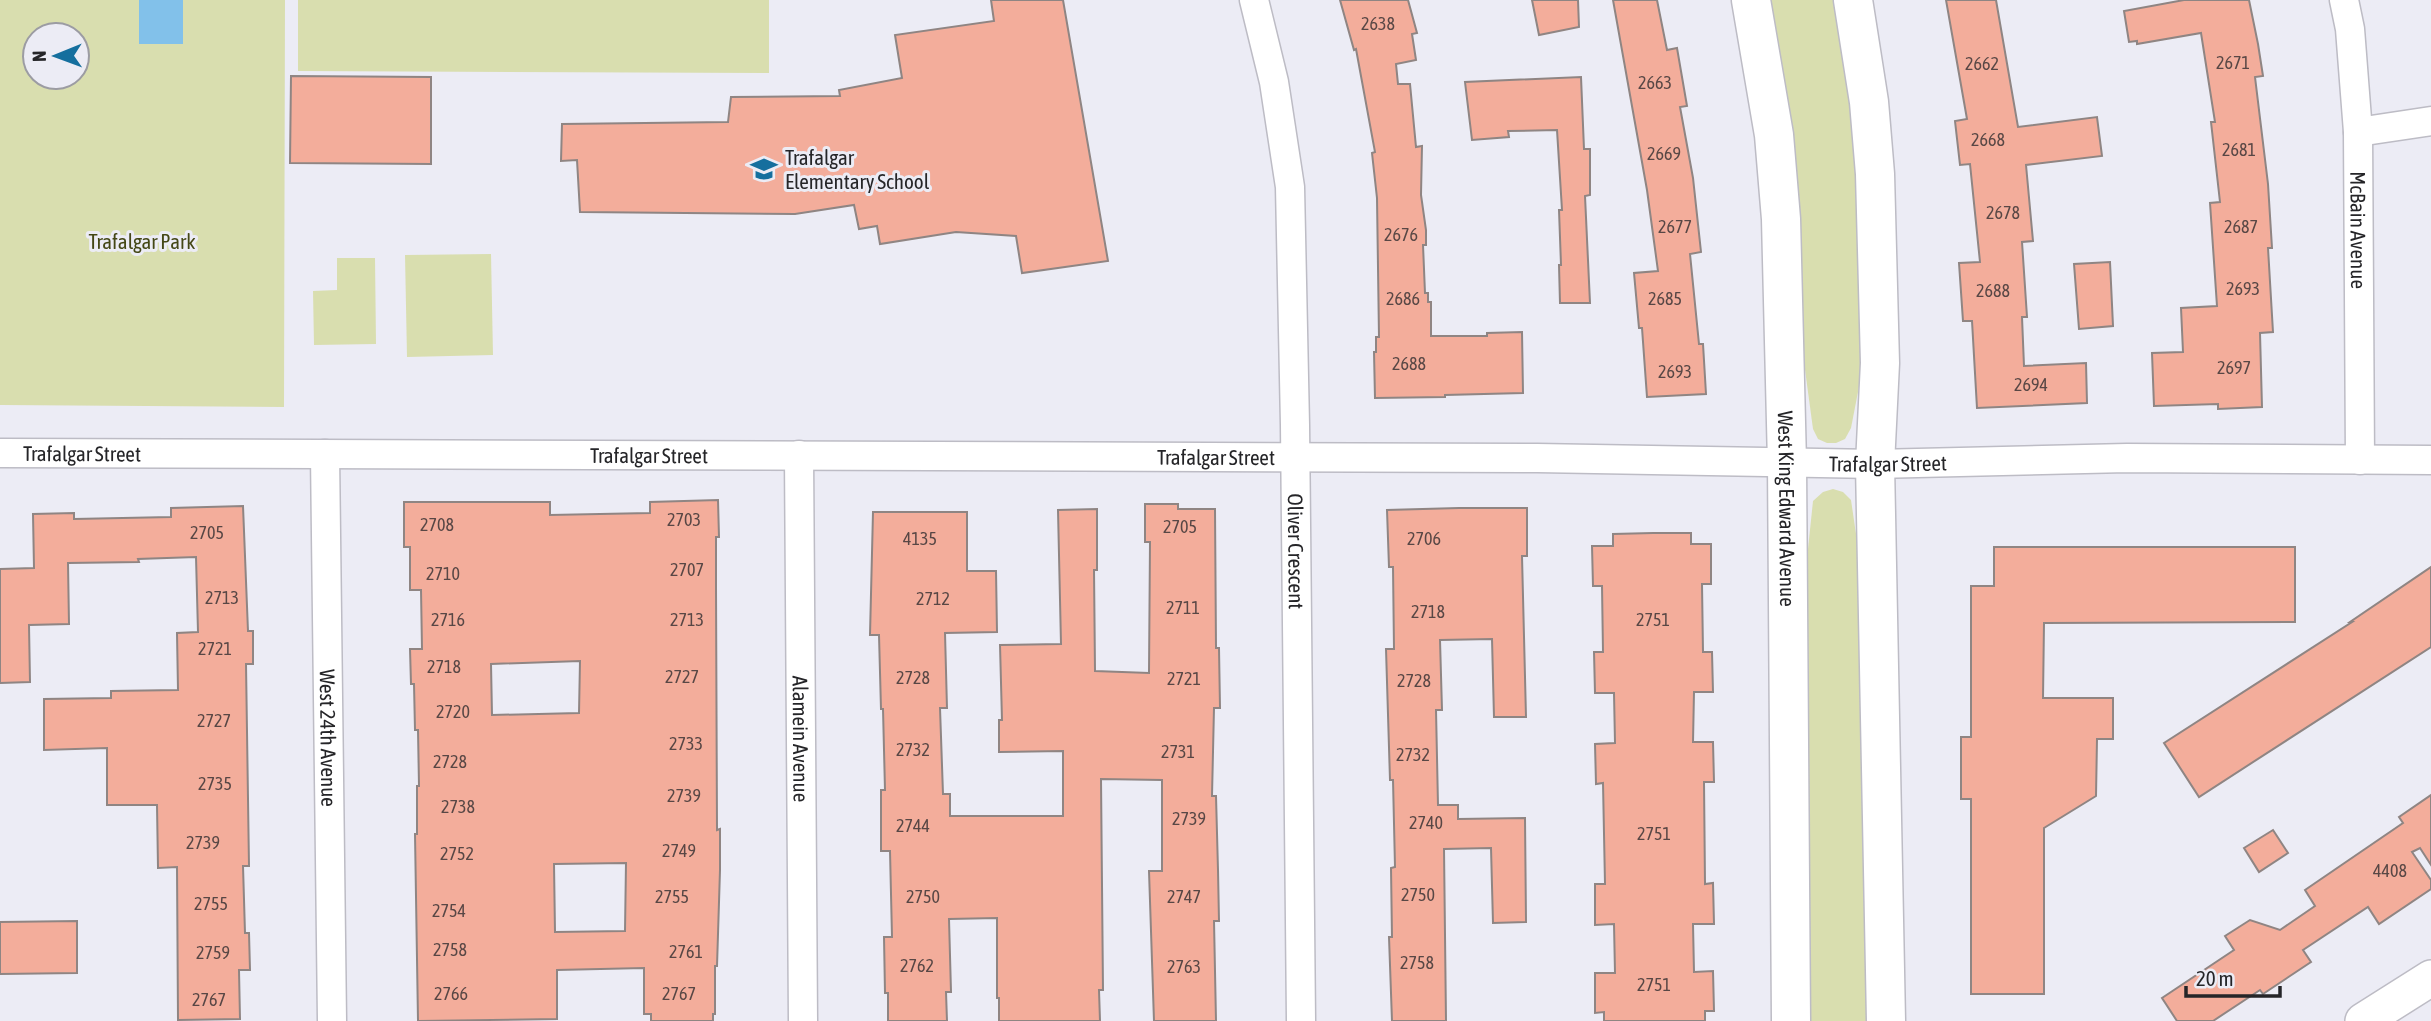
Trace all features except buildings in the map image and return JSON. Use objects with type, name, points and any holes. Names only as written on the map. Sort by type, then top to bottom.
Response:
[{"type":"main road","name":"West King Edward Avenue","points":[[1751,0],[1774,135],[1781,219],[1787,463],[1791,1021]]},
{"type":"main road","points":[[1853,0],[1875,174],[1880,363],[1875,464],[1886,1021]]},
{"type":"street","name":"Oliver Crescent","points":[[1254,0],[1274,82],[1290,187],[1301,1021]]},
{"type":"street","name":"McBain Avenue","points":[[2344,0],[2350,29],[2358,132],[2360,460]]},
{"type":"street","points":[[2358,132],[2431,121]]},
{"type":"street","name":"Trafalgar Street","points":[[0,453],[1295,457],[1875,464],[2127,458],[2431,460]]},
{"type":"street","name":"West 24th Avenue","points":[[325,454],[332,1021]]},
{"type":"street","name":"Alamein Avenue","points":[[799,456],[803,1021]]},
{"type":"street","points":[[2363,1021],[2431,978]]},
{"type":"green space","name":"Trafalgar Park","points":[[0,0],[285,0],[284,407],[0,405]]},
{"type":"green space","points":[[298,0],[769,0],[769,73],[298,71]]},
{"type":"green space","points":[[1769,0],[1834,0],[1850,87],[1859,171],[1864,361],[1851,428],[1845,439],[1836,443],[1818,439],[1813,429],[1801,340]]},
{"type":"green space","points":[[491,254],[493,355],[407,357],[405,255]]},
{"type":"green space","points":[[337,258],[375,258],[376,344],[314,345],[313,291],[337,290]]},
{"type":"green space","points":[[1833,489],[1843,492],[1851,500],[1864,588],[1871,1021],[1807,1021],[1805,578],[1813,501],[1823,492]]},
{"type":"water","points":[[139,0],[183,0],[183,44],[139,44]]},
{"type":"place","name":"Trafalgar Elementary School","points":[[764,169]]}]
